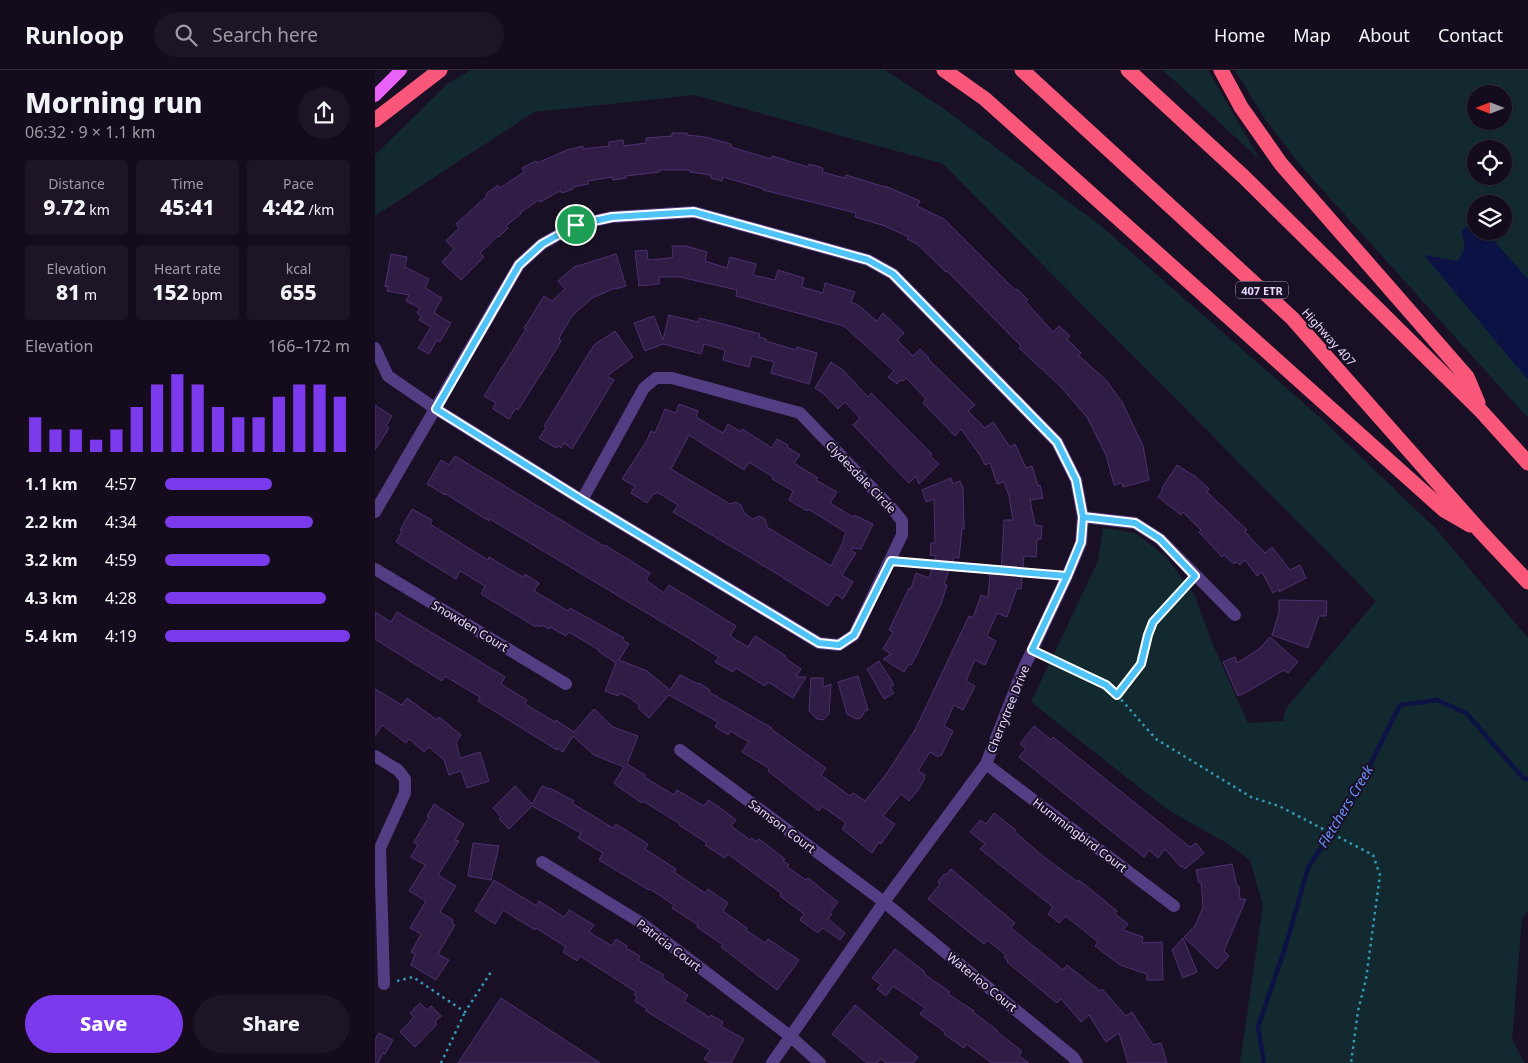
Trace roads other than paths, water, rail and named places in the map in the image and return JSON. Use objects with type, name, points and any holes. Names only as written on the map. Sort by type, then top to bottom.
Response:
[{"type":"highway","points":[[375,120],[440,70]]},
{"type":"highway","points":[[944,70],[985,99],[1444,510],[1481,532]]},
{"type":"highway","name":"Highway 407","points":[[1022,70],[1292,318],[1481,532],[1528,582]]},
{"type":"highway","points":[[1128,70],[1244,177],[1482,412],[1528,464]]},
{"type":"highway","points":[[1221,70],[1241,107],[1281,164],[1467,377],[1482,412]]},
{"type":"main road","points":[[375,96],[401,70]]},
{"type":"street","name":"Cherrytree Drive","points":[[375,512],[519,265],[542,244],[576,225],[603,219],[694,212],[868,260],[893,274],[1057,442],[1076,480],[1083,517],[1081,542],[1022,672],[986,764],[885,902],[772,1063]]},
{"type":"street","name":"Clydesdale Circle","points":[[375,348],[387,376],[436,409],[582,500],[819,643],[839,645],[854,635],[903,535],[902,521],[895,512],[799,413],[671,378],[656,378],[644,388],[582,500]]},
{"type":"street","points":[[1083,517],[1135,523],[1160,539],[1235,616]]},
{"type":"street","name":"Snowden Court","points":[[375,569],[566,684]]},
{"type":"street","name":"Samson Court","points":[[680,750],[885,902]]},
{"type":"street","points":[[375,756],[398,770],[405,779],[405,793],[380,848],[384,984]]},
{"type":"street","name":"Hummingbird Court","points":[[986,764],[1174,906]]},
{"type":"street","name":"Patricia Court","points":[[542,862],[640,922],[790,1036],[820,1063]]},
{"type":"street","name":"Waterloo Court","points":[[885,902],[1073,1057],[1077,1063]]},
{"type":"waterway","name":"Fletchers Creek","points":[[1264,1063],[1258,1027],[1284,951],[1308,868],[1355,795],[1400,705],[1437,700],[1466,713],[1524,779],[1528,779]]}]
